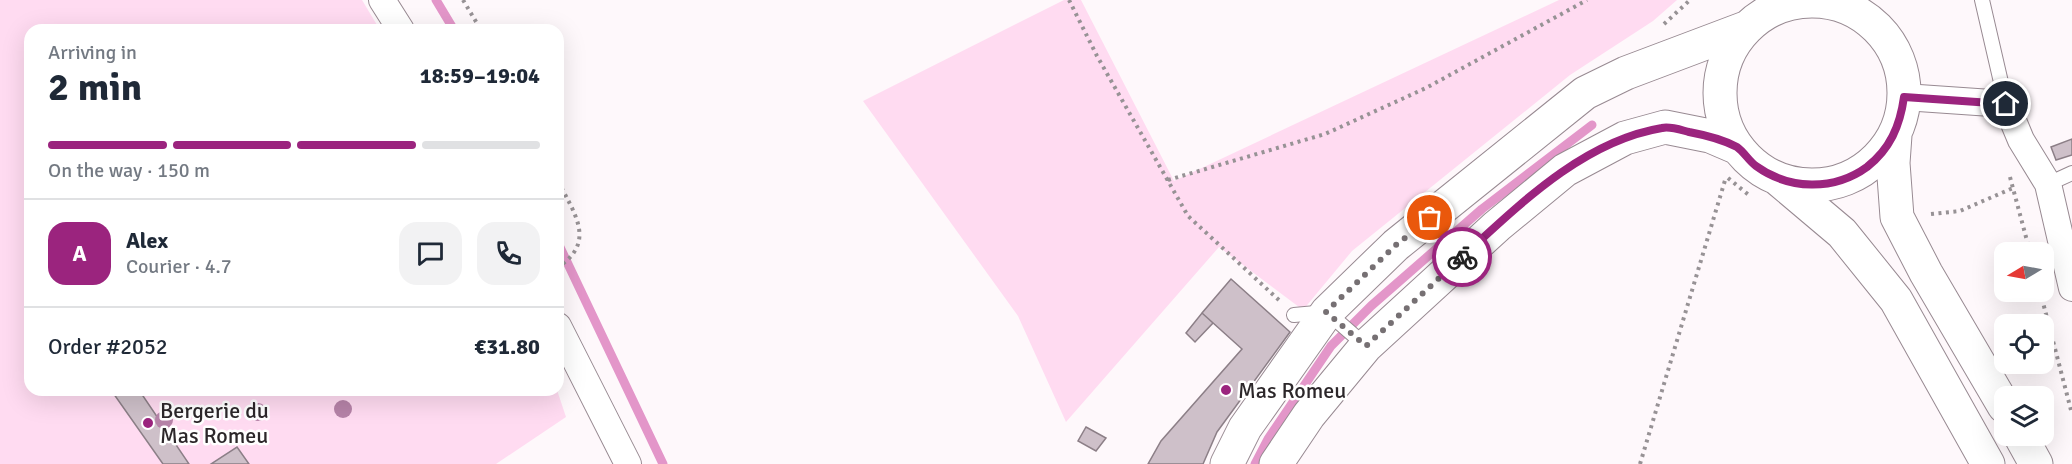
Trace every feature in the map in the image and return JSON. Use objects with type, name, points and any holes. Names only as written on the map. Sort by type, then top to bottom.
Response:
[{"type":"main road","points":[[1765,188],[1831,184],[1857,174],[1879,157],[1895,135],[1902,116],[1904,97],[1901,69],[1890,44],[1879,0]]},
{"type":"main road","points":[[1227,464],[1245,428],[1326,312],[1396,245],[1585,93],[1766,12],[1798,2],[1825,2],[1850,9],[1873,24],[1890,44]]},
{"type":"main road","points":[[1728,165],[1721,90],[1723,72],[1732,48],[1766,12]]},
{"type":"main road","points":[[1276,464],[1309,415],[1366,346],[1497,226],[1565,170],[1625,138],[1665,127],[1710,136],[1728,165]]},
{"type":"main road","points":[[1895,135],[1893,163],[1897,217],[1926,273],[1994,389]]},
{"type":"main road","points":[[1728,165],[1755,166],[1765,188],[1842,233],[1896,300],[1988,464]]},
{"type":"main road","points":[[2026,446],[2036,464]]},
{"type":"street","points":[[382,0],[396,24]]},
{"type":"street","points":[[1904,97],[2006,104],[2020,140],[2048,184],[2072,288]]},
{"type":"street","points":[[564,338],[628,464]]},
{"type":"lane","points":[[1982,0],[2006,104]]},
{"type":"lane","points":[[2048,184],[2072,173]]},
{"type":"lane","points":[[1294,315],[1326,312],[1366,346]]},
{"type":"path","points":[[464,0],[478,24]]},
{"type":"path","points":[[1069,0],[1097,56],[1188,216],[1294,315]]},
{"type":"path","points":[[1168,180],[1324,134],[1426,88],[1587,0]]},
{"type":"path","points":[[2020,140],[2009,153],[2008,171],[2027,242]]},
{"type":"path","points":[[1640,464],[1728,165],[1765,188]]},
{"type":"path","points":[[564,193],[580,224],[579,247],[564,263]]},
{"type":"path","points":[[2043,302],[2072,414]]},
{"type":"shaded area","points":[[0,0],[362,0],[376,24],[24,24],[24,396],[559,396],[566,417],[496,464],[0,464]]},
{"type":"shaded area","points":[[1064,0],[1081,0],[1174,181],[1559,0],[1677,0],[1653,21],[1570,75],[1352,251],[1303,310],[1219,247],[1066,422],[1018,316],[863,101]]},
{"type":"building","points":[[2072,139],[2072,155],[2056,160],[2051,147]]},
{"type":"building","name":"Mas Romeu","points":[[1231,279],[1290,332],[1217,432],[1203,464],[1148,464],[1161,441],[1242,349],[1202,313]]},
{"type":"building","points":[[1202,313],[1213,323],[1195,342],[1186,333]]},
{"type":"building","name":"Bergerie du Mas Romeu","points":[[115,396],[143,396],[189,464],[163,464]]},
{"type":"building","points":[[1086,427],[1106,438],[1096,451],[1078,441]]},
{"type":"building","name":"Bergerie du Mas Romeu","points":[[237,447],[249,464],[211,464]]},
{"type":"waterway","points":[[436,0],[450,24]]},
{"type":"waterway","points":[[1255,464],[1268,439],[1331,346],[1371,306],[1482,209],[1592,125]]},
{"type":"waterway","points":[[564,256],[663,464]]},
{"type":"way so far","points":[[1430,218],[1396,245],[1326,312],[1366,346],[1462,257]]},
{"type":"place","name":"Mas Romeu","points":[[1226,390]]},
{"type":"place","name":"Bergerie du Mas Romeu","points":[[148,423]]},
{"type":"route","points":[[1462,257],[1565,170],[1625,138],[1665,127],[1710,136],[1738,148],[1755,166],[1777,178],[1803,185],[1831,184],[1857,174],[1879,157],[1895,135],[1902,116],[1904,97],[2006,104]]}]
